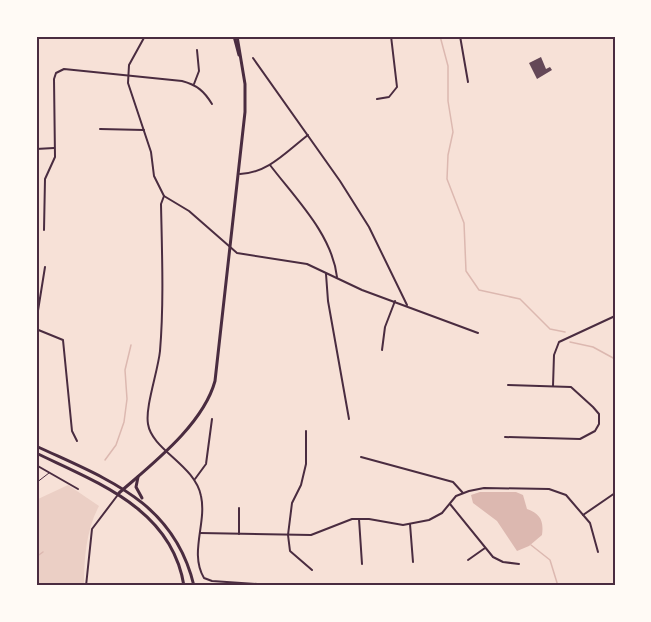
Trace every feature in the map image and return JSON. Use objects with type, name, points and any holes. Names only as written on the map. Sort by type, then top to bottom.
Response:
[{"type":"main road","points":[[119,494],[202,411],[214,387],[240,174],[245,112],[242,62],[235,36]]},
{"type":"main road","points":[[36,446],[125,488],[144,502],[176,539],[194,586]]},
{"type":"main road","points":[[36,453],[119,494],[142,511],[161,532],[175,556],[184,586]]},
{"type":"main road","points":[[141,473],[136,487],[144,502]]},
{"type":"street","points":[[145,36],[129,65],[130,90],[151,152],[154,176],[165,196],[189,211],[230,244],[237,253],[245,256],[294,260],[337,277],[362,290],[478,333]]},
{"type":"street","points":[[377,99],[389,97],[397,87],[391,36]]},
{"type":"street","points":[[460,36],[468,82]]},
{"type":"street","points":[[194,84],[199,71],[197,50]]},
{"type":"street","points":[[253,58],[369,227],[406,305]]},
{"type":"street","points":[[44,230],[45,179],[55,157],[54,79],[61,70],[194,84],[204,92],[212,104]]},
{"type":"street","points":[[99,129],[144,130]]},
{"type":"street","points":[[240,174],[255,173],[270,165],[308,135]]},
{"type":"street","points":[[36,149],[54,148]]},
{"type":"street","points":[[270,165],[333,254],[337,277]]},
{"type":"street","points":[[165,196],[161,204],[160,348],[147,420],[151,433],[195,479],[202,499],[198,557],[201,574],[208,580],[285,586]]},
{"type":"street","points":[[36,323],[45,267]]},
{"type":"street","points":[[326,273],[328,301],[349,419]]},
{"type":"street","points":[[382,350],[385,327],[395,301]]},
{"type":"street","points":[[554,386],[554,355],[559,342],[615,316]]},
{"type":"street","points":[[36,328],[62,338],[72,431],[77,441]]},
{"type":"street","points":[[505,437],[580,439],[595,431],[599,414],[571,387],[508,385]]},
{"type":"street","points":[[195,479],[206,464],[212,419]]},
{"type":"street","points":[[306,431],[306,464],[301,485],[292,503],[288,535],[290,551],[312,570]]},
{"type":"street","points":[[361,457],[453,482],[463,493]]},
{"type":"street","points":[[36,465],[78,489]]},
{"type":"street","points":[[200,533],[320,534],[340,523],[359,519],[393,525],[410,524],[429,520],[442,513],[463,493],[484,488],[549,489],[566,495],[584,515],[590,523],[598,552]]},
{"type":"street","points":[[584,515],[615,493]]},
{"type":"street","points":[[86,586],[92,529],[119,494]]},
{"type":"street","points":[[450,504],[493,557],[503,562],[519,564]]},
{"type":"street","points":[[238,508],[239,534]]},
{"type":"street","points":[[359,519],[362,564]]},
{"type":"street","points":[[410,524],[413,562]]},
{"type":"street","points":[[468,560],[486,547]]},
{"type":"street","points":[[333,586],[373,586]]},
{"type":"lane","points":[[36,483],[50,472]]},
{"type":"shaded area","points":[[68,485],[99,506],[91,525],[87,545],[84,586],[36,586],[36,500]]},
{"type":"shaded area","points":[[480,492],[516,492],[523,495],[527,509],[540,518],[542,535],[529,546],[517,551],[497,521],[473,503],[471,495]]},
{"type":"building","points":[[541,57],[546,69],[550,67],[552,70],[537,79],[529,63]]},
{"type":"waterway","points":[[440,36],[448,66],[448,101],[453,132],[448,155],[447,179],[464,223],[466,271],[479,290],[520,299],[550,329],[565,332]]},
{"type":"waterway","points":[[570,342],[593,347],[615,359]]},
{"type":"waterway","points":[[105,460],[116,445],[124,422],[127,399],[125,370],[131,345]]},
{"type":"waterway","points":[[531,545],[550,560],[558,586]]},
{"type":"waterway","points":[[36,557],[43,552]]}]
